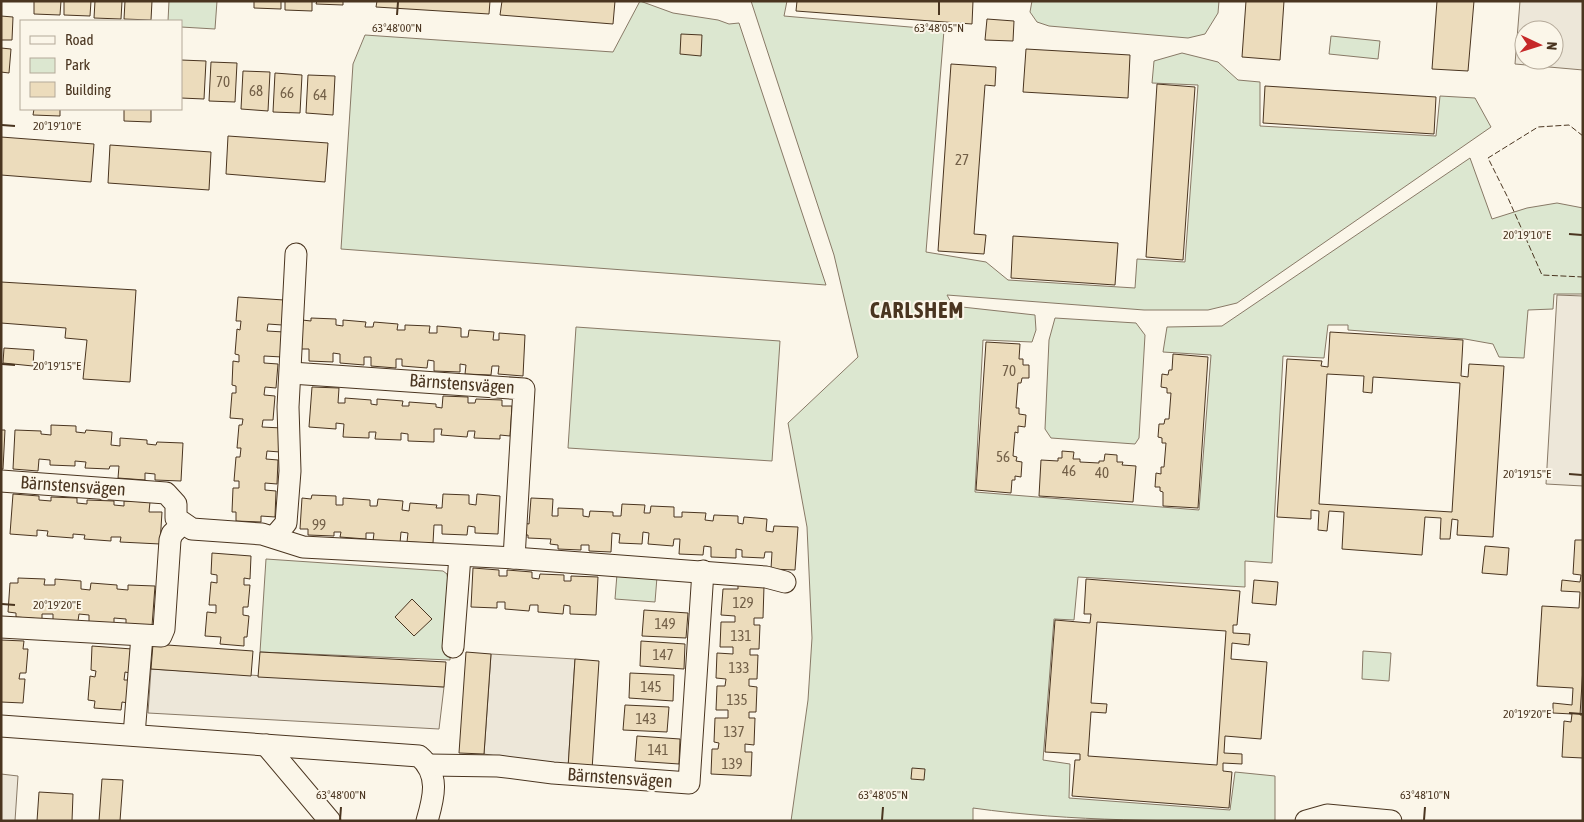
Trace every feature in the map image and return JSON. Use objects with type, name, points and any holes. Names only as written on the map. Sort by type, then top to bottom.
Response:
[{"type":"street","points":[[274,537],[286,522],[290,471],[288,407],[296,254]]},
{"type":"street","name":"Bärnstensvägen","points":[[291,373],[524,389],[514,558]]},
{"type":"street","name":"Bärnstensvägen","points":[[1,481],[166,493],[176,504],[176,518],[182,524]]},
{"type":"street","points":[[1,627],[161,636],[164,629],[170,540],[172,534],[182,524],[192,529],[274,537],[303,547],[514,558],[703,571],[766,577],[785,582]]},
{"type":"street","points":[[453,647],[460,556]]},
{"type":"street","name":"Bärnstensvägen","points":[[1,726],[419,756],[429,765],[498,766],[553,774],[689,783],[703,571]]},
{"type":"street","points":[[134,735],[142,636]]},
{"type":"street","points":[[266,745],[330,821]]},
{"type":"street","points":[[427,821],[433,800],[433,779],[429,765]]},
{"type":"street","points":[[1306,821],[1327,815],[1392,821]]},
{"type":"green space","points":[[169,1],[217,1],[215,29],[182,27],[182,20],[168,20]]},
{"type":"green space","points":[[640,1],[673,13],[718,20],[729,24],[739,23],[826,285],[341,249],[353,64],[365,35],[613,52]]},
{"type":"green space","points":[[751,1],[787,1],[784,16],[944,30],[926,252],[986,262],[1008,280],[1135,288],[1137,259],[1185,262],[1198,85],[1152,83],[1154,61],[1182,53],[1218,62],[1238,80],[1260,82],[1260,126],[1436,136],[1440,96],[1475,98],[1491,127],[1237,303],[1208,310],[1144,310],[947,295],[953,306],[1035,315],[1036,330],[1032,342],[983,340],[975,492],[1199,510],[1211,355],[1163,352],[1167,327],[1222,326],[1470,158],[1492,219],[1527,208],[1557,203],[1583,208],[1583,294],[1554,294],[1553,309],[1528,310],[1524,358],[1499,357],[1493,344],[1465,339],[1348,330],[1348,325],[1328,325],[1324,358],[1283,356],[1272,563],[1245,561],[1245,587],[1078,577],[1074,620],[1054,619],[1043,760],[1070,764],[1069,798],[1230,810],[1235,772],[1275,776],[1275,821],[1161,821],[1085,818],[1010,813],[973,808],[973,821],[791,821],[808,700],[812,638],[807,527],[788,423],[858,357],[834,255]]},
{"type":"green space","points":[[1032,1],[1219,1],[1218,13],[1205,34],[1188,38],[1049,26],[1037,22],[1030,12]]},
{"type":"green space","points":[[1331,36],[1380,41],[1378,59],[1329,54]]},
{"type":"green space","points":[[1055,318],[1136,323],[1145,335],[1139,438],[1135,444],[1051,438],[1045,429],[1049,340]]},
{"type":"green space","points":[[576,327],[780,341],[772,461],[568,448]]},
{"type":"green space","points":[[266,559],[443,571],[447,574],[450,596],[450,660],[260,652]]},
{"type":"green space","points":[[617,574],[657,577],[655,602],[615,599]]},
{"type":"green space","points":[[1363,651],[1391,653],[1389,681],[1362,679]]},
{"type":"shaded area","points":[[1520,1],[1583,1],[1583,70],[1564,68],[1564,20],[1518,20]]},
{"type":"shaded area","points":[[1557,295],[1583,296],[1583,486],[1546,484]]},
{"type":"shaded area","points":[[491,654],[575,659],[568,768],[484,754]]},
{"type":"shaded area","points":[[151,669],[444,687],[439,729],[148,713]]},
{"type":"shaded area","points":[[1,774],[18,776],[15,821],[1,821]]},
{"type":"building","points":[[34,1],[61,1],[60,15],[34,14]]},
{"type":"building","points":[[64,1],[91,1],[90,16],[64,15]]},
{"type":"building","points":[[95,1],[122,1],[121,19],[94,18]]},
{"type":"building","points":[[125,1],[152,1],[151,20],[124,19]]},
{"type":"building","points":[[254,1],[281,1],[281,9],[254,8]]},
{"type":"building","points":[[285,1],[312,1],[312,11],[285,10]]},
{"type":"building","points":[[317,1],[343,1],[343,5],[316,4]]},
{"type":"building","points":[[377,1],[490,1],[489,14],[376,7]]},
{"type":"building","points":[[502,1],[615,1],[613,24],[500,15]]},
{"type":"building","points":[[797,1],[973,1],[972,24],[796,11]]},
{"type":"building","points":[[1246,1],[1284,1],[1280,60],[1242,57]]},
{"type":"building","points":[[1437,1],[1474,1],[1468,71],[1432,69]]},
{"type":"building","points":[[1,16],[13,17],[12,40],[1,40]]},
{"type":"building","points":[[987,19],[1014,21],[1013,41],[985,40]]},
{"type":"building","points":[[681,34],[702,35],[701,56],[680,54]]},
{"type":"building","points":[[1,48],[11,49],[9,73],[1,72]]},
{"type":"building","points":[[1026,49],[1130,55],[1128,98],[1023,92]]},
{"type":"building","points":[[182,60],[206,61],[204,99],[182,98]]},
{"type":"building","points":[[211,62],[237,63],[235,102],[209,101]]},
{"type":"building","points":[[951,64],[996,67],[995,86],[985,85],[974,234],[986,235],[984,254],[938,251]]},
{"type":"building","points":[[243,71],[270,72],[268,111],[241,109]]},
{"type":"building","points":[[275,73],[302,75],[300,113],[273,112]]},
{"type":"building","points":[[308,75],[335,76],[333,115],[306,113]]},
{"type":"building","points":[[1157,84],[1195,87],[1183,260],[1146,257]]},
{"type":"building","points":[[1265,86],[1436,97],[1434,134],[1263,123]]},
{"type":"building","points":[[34,110],[60,110],[60,116],[33,115]]},
{"type":"building","points":[[124,110],[151,110],[151,122],[124,121]]},
{"type":"building","points":[[228,136],[328,143],[325,182],[226,174]]},
{"type":"building","points":[[1,137],[94,144],[91,182],[1,175]]},
{"type":"building","points":[[110,145],[211,152],[209,190],[108,183]]},
{"type":"building","points":[[1013,236],[1118,243],[1115,285],[1011,278]]},
{"type":"building","points":[[1,282],[136,290],[130,382],[83,379],[87,340],[65,338],[66,328],[1,323]]},
{"type":"building","points":[[238,297],[284,300],[282,325],[268,324],[267,331],[284,332],[282,357],[264,356],[264,363],[278,364],[276,388],[265,387],[264,395],[275,396],[273,420],[263,420],[262,427],[282,428],[280,452],[267,451],[266,459],[278,460],[277,484],[265,483],[265,490],[276,491],[275,517],[261,516],[261,522],[236,521],[236,512],[232,512],[233,488],[239,488],[239,481],[234,481],[236,457],[240,457],[241,448],[237,448],[239,425],[242,425],[243,419],[230,418],[232,393],[236,393],[236,386],[232,385],[233,361],[239,362],[239,355],[235,354],[237,329],[240,330],[241,321],[236,321]]},
{"type":"building","points":[[311,318],[336,319],[336,325],[343,326],[343,320],[366,322],[365,327],[373,327],[374,322],[398,324],[397,330],[405,330],[405,325],[430,326],[429,333],[437,333],[437,326],[461,328],[461,337],[468,337],[469,330],[494,332],[493,340],[499,340],[499,333],[525,335],[523,376],[498,374],[499,366],[492,366],[491,375],[465,374],[466,365],[460,364],[460,372],[434,371],[434,361],[428,360],[427,368],[402,366],[402,359],[396,359],[396,368],[371,366],[371,357],[364,357],[364,365],[340,363],[340,354],[333,353],[333,362],[309,361],[309,349],[300,349],[302,320],[311,321]]},
{"type":"building","points":[[1330,332],[1463,340],[1461,376],[1468,377],[1469,364],[1504,366],[1493,537],[1457,535],[1458,520],[1452,519],[1450,539],[1440,539],[1441,518],[1425,517],[1422,555],[1342,549],[1344,512],[1329,511],[1327,531],[1318,530],[1319,511],[1311,510],[1311,519],[1277,517],[1287,359],[1322,361],[1321,366],[1328,367]],"holes":[[[1327,374],[1364,376],[1363,392],[1372,393],[1373,377],[1460,383],[1452,512],[1319,504]]]},
{"type":"building","points":[[986,342],[1020,344],[1019,359],[1023,359],[1023,365],[1029,365],[1029,378],[1022,378],[1021,383],[1018,383],[1016,408],[1019,408],[1019,414],[1026,415],[1025,427],[1018,426],[1018,433],[1015,432],[1013,456],[1017,457],[1016,461],[1022,462],[1021,477],[1015,476],[1015,480],[1012,480],[1011,493],[976,490]]},
{"type":"building","points":[[4,348],[34,350],[33,366],[3,363]]},
{"type":"building","points":[[1173,354],[1208,357],[1198,508],[1163,506],[1163,492],[1160,491],[1160,487],[1155,487],[1156,473],[1161,474],[1161,467],[1164,467],[1166,443],[1162,443],[1162,438],[1158,437],[1159,424],[1164,424],[1165,419],[1169,419],[1171,393],[1167,393],[1167,388],[1161,387],[1162,374],[1168,375],[1169,370],[1172,370]]},
{"type":"building","points":[[312,387],[339,388],[338,403],[345,403],[345,398],[371,400],[371,404],[377,405],[377,399],[403,401],[402,406],[409,406],[409,402],[436,404],[436,407],[442,408],[443,396],[468,397],[468,403],[475,403],[476,399],[502,400],[502,406],[512,406],[510,436],[500,435],[500,439],[474,438],[475,431],[468,431],[467,437],[441,435],[442,429],[434,429],[434,442],[408,441],[408,434],[401,433],[401,440],[375,439],[376,432],[369,432],[369,438],[343,437],[344,424],[336,423],[336,429],[309,427]]},
{"type":"building","points":[[51,425],[76,426],[76,432],[85,433],[86,430],[112,432],[111,445],[120,446],[120,438],[147,440],[147,444],[156,445],[157,442],[183,443],[181,481],[155,480],[155,474],[145,473],[145,480],[118,478],[119,466],[110,466],[109,469],[85,468],[86,462],[75,461],[75,466],[50,465],[50,460],[39,459],[38,471],[13,469],[15,430],[41,431],[41,434],[51,435]]},
{"type":"building","points":[[1,430],[5,430],[3,469],[1,469]]},
{"type":"building","points":[[1062,451],[1074,452],[1073,459],[1080,459],[1080,462],[1099,463],[1099,461],[1104,461],[1105,454],[1117,455],[1117,462],[1123,462],[1122,465],[1136,466],[1133,502],[1039,496],[1041,460],[1058,461],[1058,458],[1062,458]]},
{"type":"building","points":[[13,494],[39,496],[39,500],[51,501],[51,497],[77,498],[77,503],[87,504],[87,500],[114,501],[114,505],[124,506],[124,501],[150,502],[149,512],[162,512],[160,544],[120,542],[121,537],[111,537],[111,541],[84,539],[85,535],[73,534],[73,538],[47,536],[48,531],[37,530],[37,536],[10,534]]},
{"type":"building","points":[[443,494],[469,495],[469,504],[476,505],[477,494],[500,496],[498,534],[475,533],[475,527],[468,526],[467,535],[442,534],[442,525],[434,525],[433,543],[407,542],[408,533],[401,532],[400,543],[373,541],[374,533],[366,533],[366,539],[340,537],[341,532],[334,532],[334,536],[308,535],[308,529],[300,529],[302,498],[311,499],[312,495],[336,496],[336,505],[343,505],[343,498],[370,500],[370,506],[377,506],[378,499],[403,501],[402,510],[409,511],[410,503],[437,505],[436,508],[442,508]]},
{"type":"building","points":[[531,498],[553,499],[552,516],[558,516],[558,508],[583,509],[583,516],[589,517],[590,511],[613,512],[613,516],[621,516],[622,504],[645,505],[644,513],[650,513],[651,506],[674,507],[674,517],[682,517],[682,512],[706,513],[705,520],[713,521],[714,515],[738,516],[738,523],[743,524],[744,517],[767,519],[766,531],[773,532],[774,526],[798,527],[795,570],[771,569],[772,552],[765,552],[764,558],[742,557],[742,550],[736,549],[736,558],[711,557],[711,547],[704,546],[703,555],[679,554],[680,539],[674,539],[673,546],[648,544],[649,533],[643,532],[642,544],[619,543],[620,534],[612,533],[611,552],[589,551],[589,545],[581,545],[581,550],[558,549],[558,545],[550,544],[551,539],[528,538],[528,535],[522,535],[523,523],[529,524]]},
{"type":"building","points":[[1575,540],[1583,540],[1583,667],[1580,715],[1583,715],[1583,758],[1562,757],[1564,721],[1571,722],[1572,714],[1553,713],[1553,703],[1572,705],[1573,688],[1537,686],[1542,606],[1579,608],[1580,592],[1561,591],[1562,580],[1580,582],[1581,575],[1573,574]]},
{"type":"building","points":[[1485,546],[1509,548],[1507,575],[1482,573]]},
{"type":"building","points":[[212,553],[251,556],[250,579],[244,578],[244,585],[250,585],[248,607],[243,607],[243,615],[249,616],[244,646],[220,644],[221,637],[205,636],[207,612],[216,613],[216,605],[209,605],[211,582],[217,583],[217,575],[211,574]]},
{"type":"building","points":[[473,568],[499,570],[499,576],[507,576],[507,570],[532,572],[532,578],[539,579],[540,574],[564,575],[564,581],[571,581],[571,576],[598,577],[596,615],[570,614],[570,606],[564,605],[563,614],[538,612],[538,605],[530,605],[529,611],[505,609],[505,602],[497,602],[497,608],[471,607]]},
{"type":"building","points":[[18,578],[45,579],[44,585],[55,585],[55,579],[81,581],[81,589],[90,590],[91,583],[117,585],[117,589],[128,590],[128,585],[155,586],[152,626],[126,624],[126,619],[114,618],[114,624],[89,623],[89,615],[79,614],[78,621],[53,620],[53,614],[42,614],[42,619],[16,617],[16,613],[8,612],[10,583],[18,583]]},
{"type":"building","points":[[1086,579],[1240,591],[1237,625],[1233,625],[1233,633],[1250,634],[1249,645],[1232,643],[1231,659],[1267,662],[1261,739],[1225,736],[1224,753],[1242,754],[1242,764],[1223,763],[1223,771],[1232,772],[1229,808],[1072,796],[1075,760],[1080,760],[1080,754],[1045,752],[1055,620],[1090,623],[1091,614],[1084,614]],"holes":[[[1097,622],[1226,631],[1217,765],[1088,756],[1091,712],[1106,713],[1107,704],[1091,703]]]},
{"type":"building","points":[[1254,580],[1278,582],[1276,605],[1252,603]]},
{"type":"building","points":[[738,585],[764,586],[763,618],[754,618],[754,625],[760,625],[759,649],[750,649],[750,655],[758,655],[757,679],[749,679],[749,686],[757,687],[756,712],[749,712],[749,718],[755,718],[754,745],[745,744],[745,752],[752,752],[751,776],[711,774],[712,749],[718,749],[719,743],[714,742],[715,718],[728,718],[728,710],[716,710],[717,686],[725,686],[726,679],[716,678],[717,653],[733,654],[733,647],[720,647],[721,622],[735,622],[735,616],[721,615],[723,589],[738,589]]},
{"type":"building","points":[[412,599],[432,619],[414,636],[395,617]]},
{"type":"building","points":[[644,610],[688,613],[686,638],[642,636]]},
{"type":"building","points":[[1,640],[24,641],[23,649],[28,649],[26,673],[20,673],[19,679],[25,679],[23,703],[1,702]]},
{"type":"building","points":[[641,641],[685,644],[684,669],[640,666]]},
{"type":"building","points":[[153,644],[253,651],[251,676],[151,669]]},
{"type":"building","points":[[92,646],[132,649],[130,673],[125,672],[124,680],[129,680],[128,703],[122,702],[121,710],[94,708],[95,701],[88,700],[90,676],[95,677],[96,671],[91,670]]},
{"type":"building","points":[[260,652],[446,662],[444,687],[258,677]]},
{"type":"building","points":[[466,652],[491,654],[484,754],[459,753]]},
{"type":"building","points":[[575,659],[599,661],[592,770],[568,768]]},
{"type":"building","points":[[630,673],[674,675],[673,701],[629,698]]},
{"type":"building","points":[[625,705],[669,707],[667,732],[623,730]]},
{"type":"building","points":[[637,736],[680,739],[679,764],[635,761]]},
{"type":"building","points":[[912,768],[925,769],[924,780],[911,779]]},
{"type":"building","points":[[102,779],[123,780],[120,821],[99,821]]},
{"type":"building","points":[[39,792],[73,794],[72,821],[37,821]]},
{"type":"fence","points":[[1583,136],[1569,125],[1538,127],[1488,158],[1542,275],[1583,277]]},
{"type":"district","name":"CARLSHEM","points":[[917,310]]}]
